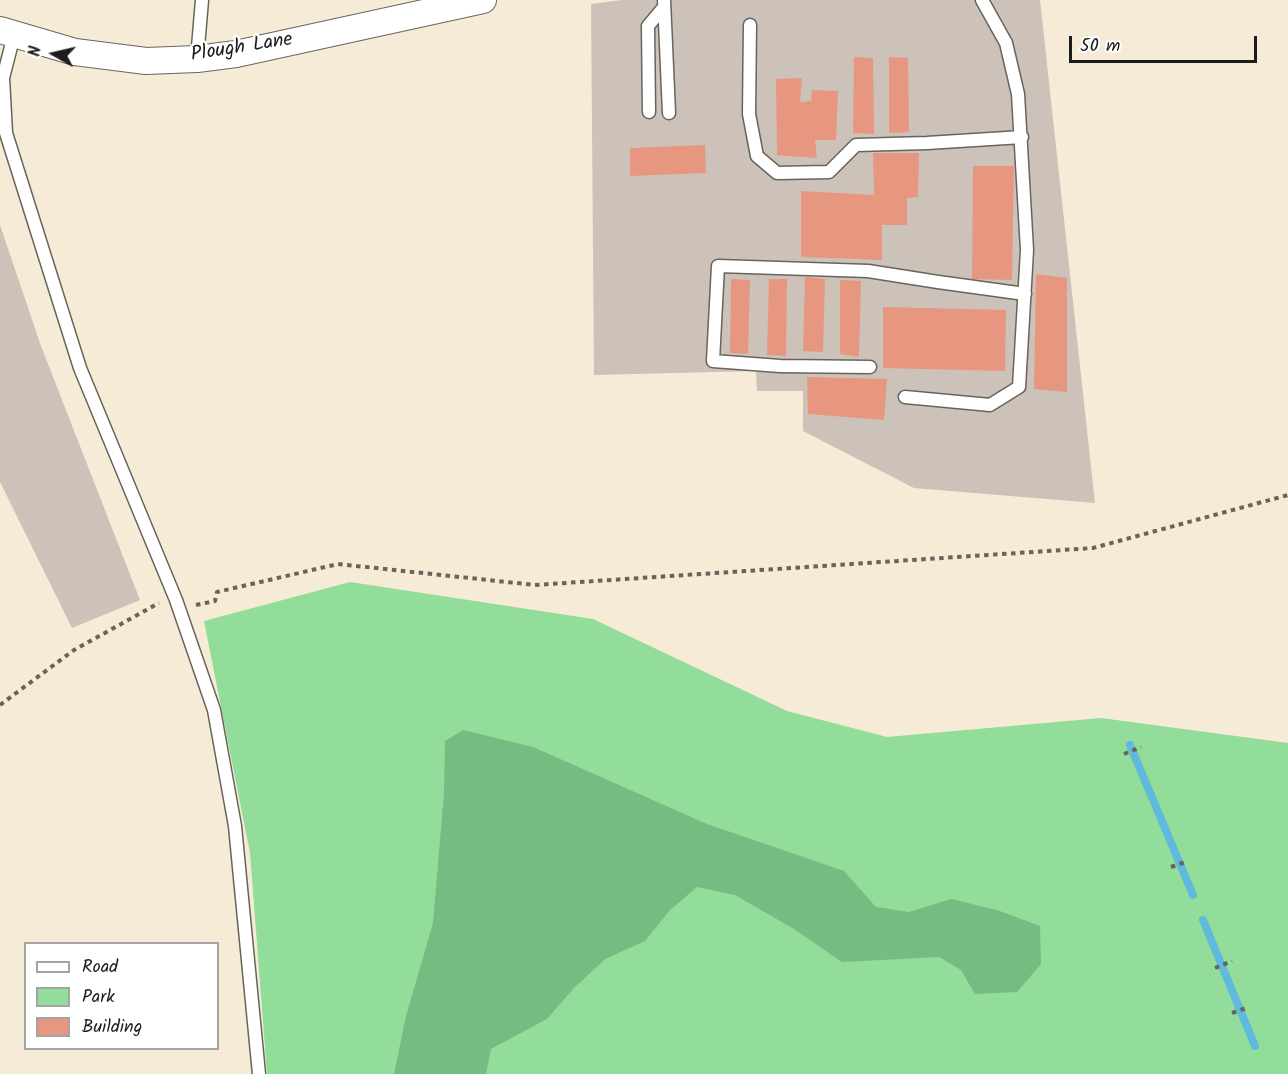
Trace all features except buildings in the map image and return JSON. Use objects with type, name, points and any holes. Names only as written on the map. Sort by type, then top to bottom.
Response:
[{"type":"street","name":"Plough Lane","points":[[7,32],[75,52],[146,61],[197,59],[236,54],[483,0]]},
{"type":"lane","points":[[197,59],[202,0]]},
{"type":"lane","points":[[905,398],[990,405],[1019,387],[1027,250],[1018,94],[1006,43],[982,0]]},
{"type":"lane","points":[[649,112],[648,26],[664,4]]},
{"type":"lane","points":[[664,4],[669,113]]},
{"type":"lane","points":[[750,25],[749,114],[757,156],[777,173],[829,172],[856,145],[927,144],[1022,137]]},
{"type":"lane","points":[[7,32],[3,78],[6,133],[80,369],[176,600],[214,710],[235,826],[259,1074]]},
{"type":"lane","points":[[870,366],[780,366],[713,360],[718,266],[868,270],[1025,294]]},
{"type":"path","points":[[0,705],[74,650],[156,604],[176,600],[193,605],[215,600],[217,592],[338,564],[535,585],[1093,548],[1288,495]]},
{"type":"path","points":[[1124,754],[1141,747]]},
{"type":"path","points":[[1171,867],[1188,861]]},
{"type":"path","points":[[1215,968],[1232,961]]},
{"type":"path","points":[[1232,1013],[1249,1007]]},
{"type":"shaded area","points":[[622,0],[1040,0],[1095,503],[914,488],[803,431],[803,391],[757,391],[756,371],[594,375],[591,4]]},
{"type":"shaded area","points":[[0,225],[41,346],[140,600],[72,628],[0,482]]},
{"type":"green space","points":[[350,582],[593,619],[787,711],[887,737],[1101,718],[1288,743],[1288,1074],[267,1074],[250,853],[204,621]]},
{"type":"green space","points":[[463,730],[533,747],[707,824],[844,871],[876,907],[909,912],[951,899],[997,910],[1040,926],[1041,964],[1017,992],[975,994],[961,970],[939,957],[842,962],[794,929],[735,895],[697,887],[670,910],[645,941],[605,959],[574,988],[547,1019],[491,1049],[486,1074],[394,1074],[406,1016],[433,923],[444,793],[445,741]]},
{"type":"waterway","points":[[1130,745],[1193,895]]},
{"type":"waterway","points":[[1203,920],[1255,1046]]}]
